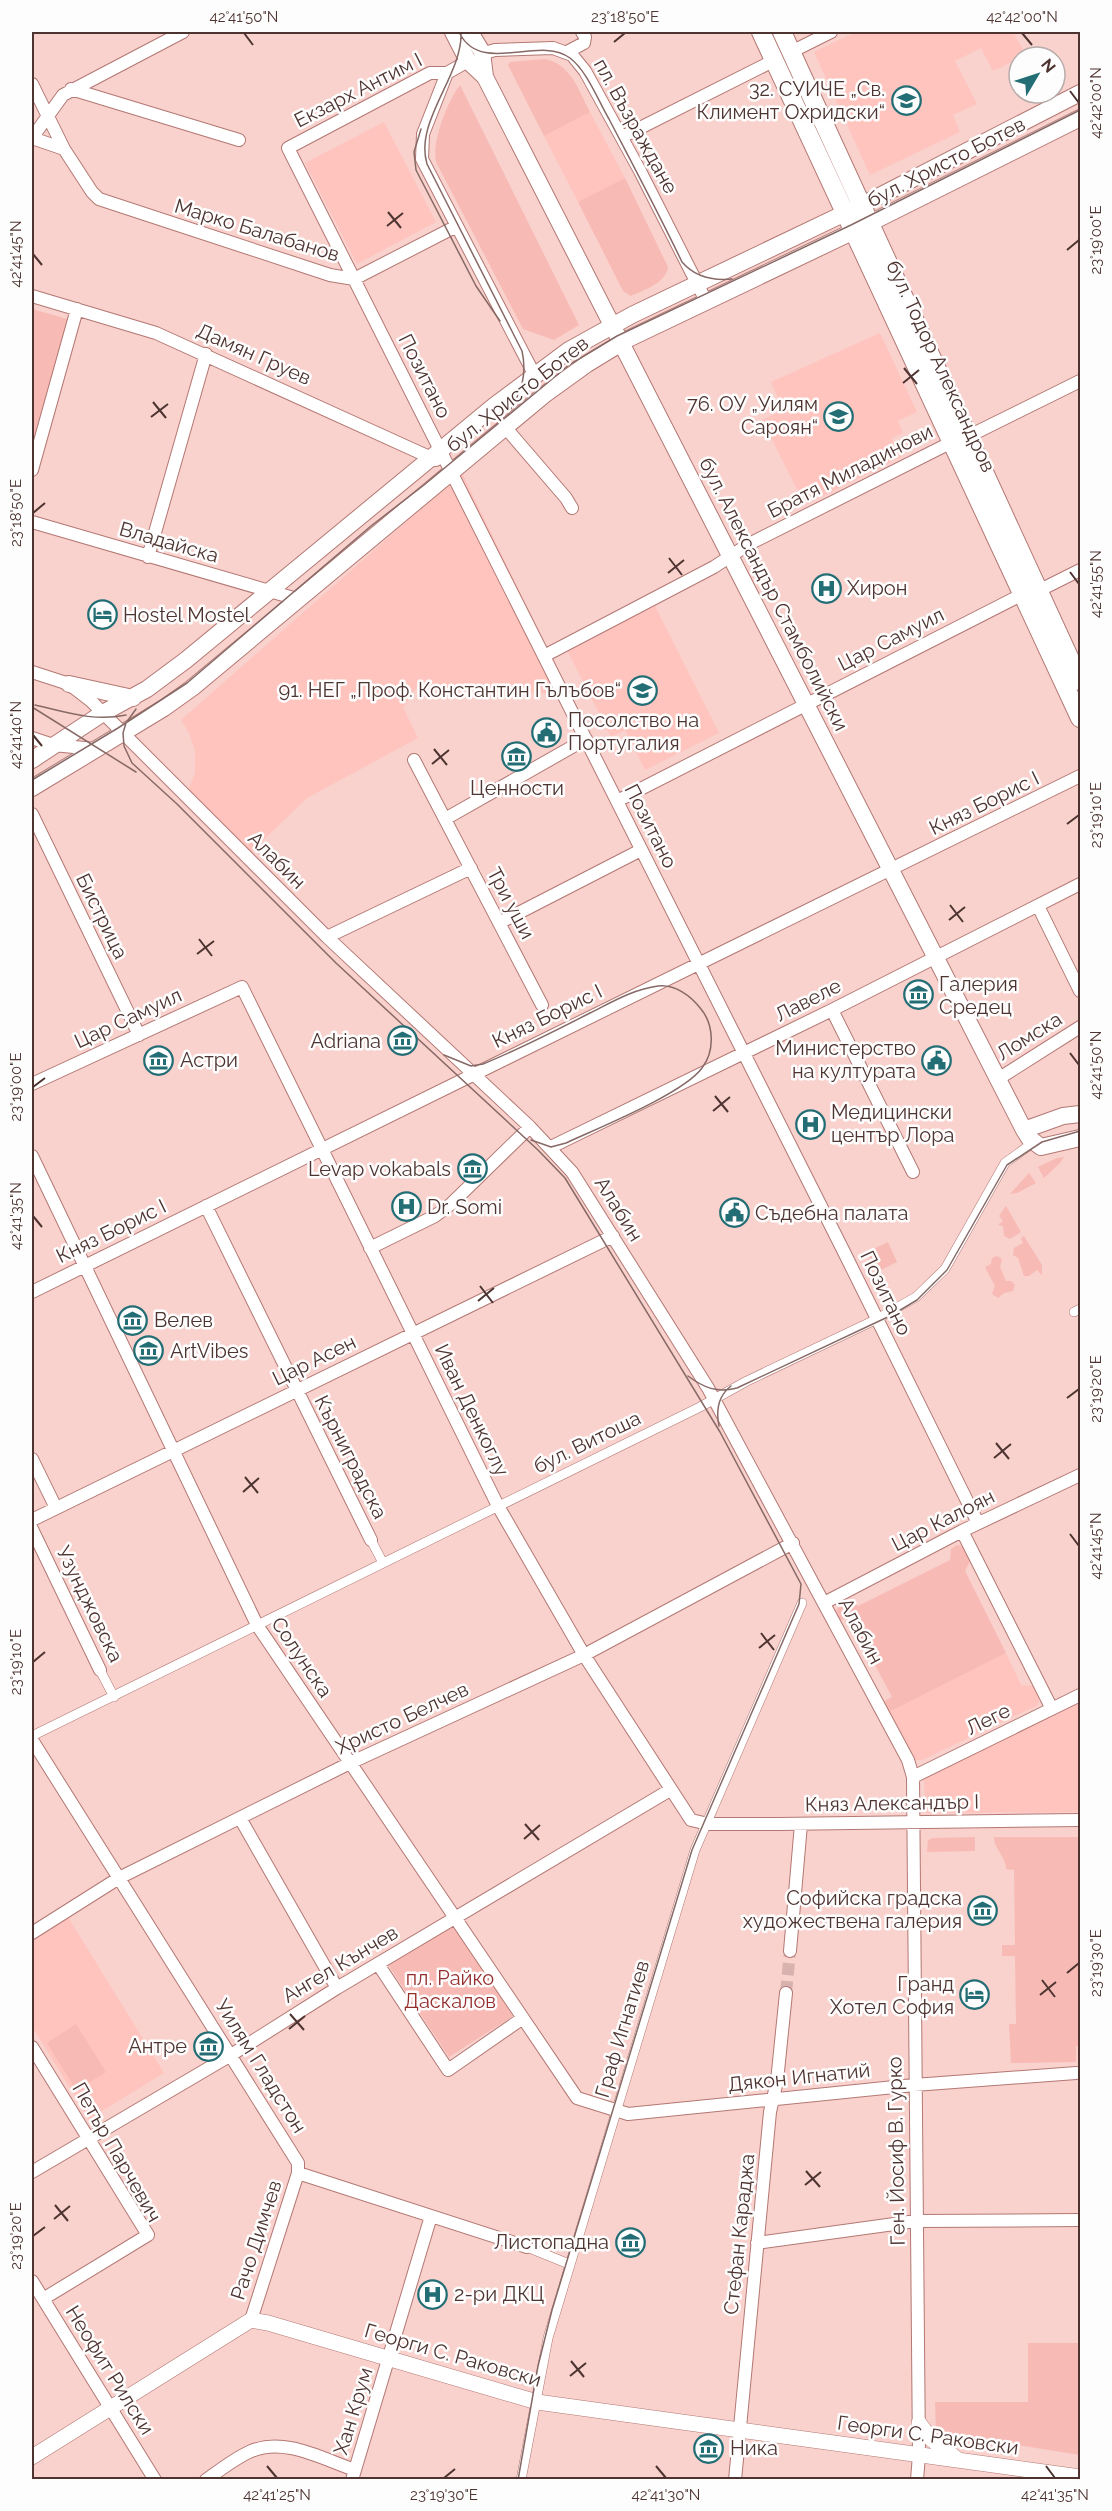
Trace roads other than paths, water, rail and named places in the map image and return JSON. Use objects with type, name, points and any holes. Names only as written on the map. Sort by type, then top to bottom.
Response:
[{"type":"main road","name":"бул. Александър Стамболийски","points":[[453,32],[475,57],[1029,1136]]},
{"type":"main road","name":"бул. Александър Стамболийски","points":[[470,32],[475,57]]},
{"type":"main road","name":"бул. Тодор Александров","points":[[761,32],[862,227],[1030,593],[1080,718]]},
{"type":"main road","name":"бул. Тодор Александров","points":[[782,32],[853,209]]},
{"type":"main road","name":"бул. Христо Ботев","points":[[32,750],[53,745],[103,713],[133,698],[186,660],[534,375],[569,350],[612,325],[853,209],[1080,93]]},
{"type":"main road","name":"бул. Христо Ботев","points":[[32,788],[164,708],[192,688],[562,382],[621,343],[862,227],[1080,118]]},
{"type":"main road","name":"бул. Тодор Александров","points":[[1030,593],[1080,681]]},
{"type":"main road","points":[[69,684],[133,698]]},
{"type":"main road","points":[[1080,1114],[1063,1116],[1029,1136],[1045,1147],[1067,1139],[1080,1138]]},
{"type":"street","points":[[64,149],[32,138],[58,99],[71,89],[183,32]]},
{"type":"street","points":[[567,52],[584,43],[585,37],[582,32]]},
{"type":"street","points":[[791,52],[831,32]]},
{"type":"street","name":"пл. Възраждане","points":[[447,73],[475,57],[495,50],[544,48],[567,52],[577,59],[622,137],[706,301]]},
{"type":"street","points":[[622,137],[775,60]]},
{"type":"street","name":"Екзарх Антим I","points":[[288,148],[430,72],[447,73]]},
{"type":"street","points":[[447,73],[423,134],[421,152],[424,166],[534,375]]},
{"type":"street","points":[[32,84],[64,149]]},
{"type":"street","points":[[71,89],[239,140]]},
{"type":"street","name":"Позитано","points":[[288,148],[354,279],[437,454],[452,471],[978,1523]]},
{"type":"street","name":"Марко Балабанов","points":[[64,149],[99,199],[330,275],[354,279],[455,227]]},
{"type":"street","name":"Дамян Груев","points":[[32,296],[156,333],[437,454]]},
{"type":"street","points":[[32,470],[77,309]]},
{"type":"street","points":[[148,556],[206,354]]},
{"type":"street","name":"Братя Миладинови","points":[[544,656],[731,558],[749,544],[1080,381]]},
{"type":"street","points":[[505,428],[566,498],[572,508]]},
{"type":"street","name":"Владайска","points":[[32,522],[297,599]]},
{"type":"street","name":"Цар Самуил","points":[[617,801],[1080,570]]},
{"type":"street","points":[[32,672],[69,684]]},
{"type":"street","name":"Алабин","points":[[69,684],[103,713],[327,937],[551,1147],[572,1172],[714,1399],[908,1761],[913,1777],[913,1822]]},
{"type":"street","points":[[445,819],[586,740]]},
{"type":"street","points":[[53,745],[97,749]]},
{"type":"street","name":"Три уши","points":[[414,760],[542,1005]]},
{"type":"street","name":"Княз Борис I","points":[[32,1292],[1080,776]]},
{"type":"street","name":"Бистрица","points":[[32,814],[139,1035]]},
{"type":"street","points":[[499,923],[642,850]]},
{"type":"street","points":[[327,937],[471,868]]},
{"type":"street","name":"Лавеле","points":[[551,1147],[832,1010],[1080,884]]},
{"type":"street","points":[[1038,906],[1080,991]]},
{"type":"street","name":"Цар Самуил","points":[[32,1084],[242,987]]},
{"type":"street","name":"Иван Денкоглу","points":[[242,987],[498,1506],[584,1655],[670,1790],[691,1820],[705,1824]]},
{"type":"street","points":[[832,1010],[913,1172]]},
{"type":"street","name":"Ломска","points":[[998,1079],[1080,1027]]},
{"type":"street","points":[[370,1248],[435,1216],[451,1204],[520,1134],[530,1127]]},
{"type":"street","name":"бул. Витоша","points":[[32,1738],[877,1319],[916,1297],[945,1269],[996,1175],[1029,1136]]},
{"type":"street","name":"Солунска","points":[[32,1156],[257,1625],[577,2098],[628,2114]]},
{"type":"street","name":"Кърниградска","points":[[206,1206],[383,1563]]},
{"type":"street","name":"Цар Асен","points":[[32,1520],[613,1236]]},
{"type":"street","points":[[32,1460],[56,1508]]},
{"type":"street","name":"Цар Калоян","points":[[824,1603],[978,1523],[1080,1475]]},
{"type":"street","name":"Узунджовска","points":[[32,1529],[114,1696]]},
{"type":"street","points":[[962,1531],[1052,1709]]},
{"type":"street","name":"Христо Белчев","points":[[32,1933],[119,1878],[350,1763],[584,1655],[793,1543]]},
{"type":"street","name":"Граф Игнатиев","points":[[521,2480],[548,2338],[705,1824],[802,1603]]},
{"type":"street","name":"Леге","points":[[913,1777],[1080,1695]]},
{"type":"street","name":"Уилям Гладстон","points":[[32,1738],[294,2154],[298,2163],[298,2173]]},
{"type":"street","name":"Ангел Кънчев","points":[[32,2172],[231,2055],[337,1988],[670,1790]]},
{"type":"street","points":[[240,1818],[337,1988]]},
{"type":"street","name":"Княз Александър I","points":[[705,1824],[1080,1820]]},
{"type":"street","name":"Ген. Йосиф В. Гурко","points":[[913,1822],[919,2423],[917,2480]]},
{"type":"street","points":[[790,1951],[801,1824]]},
{"type":"street","points":[[378,1964],[448,2070],[523,2018]]},
{"type":"street","name":"Стефан Караджа","points":[[735,2480],[757,2243],[786,1993]]},
{"type":"street","name":"Петър Парчевич","points":[[32,2047],[148,2235],[43,2299]]},
{"type":"street","name":"Дякон Игнатий","points":[[628,2114],[914,2085],[1078,2073]]},
{"type":"street","points":[[298,2173],[527,2247],[569,2264]]},
{"type":"street","name":"Рачо Димчев","points":[[251,2319],[298,2173]]},
{"type":"street","name":"Хан Крум","points":[[354,2475],[431,2216]]},
{"type":"street","points":[[757,2243],[916,2221],[1080,2220]]},
{"type":"street","name":"Неофит Рилски","points":[[32,2281],[155,2480]]},
{"type":"street","points":[[32,2457],[251,2319]]},
{"type":"street","name":"Георги С. Раковски","points":[[251,2319],[268,2322],[535,2402],[1080,2477]]},
{"type":"street","points":[[919,2423],[931,2439],[959,2461]]},
{"type":"street","points":[[206,2480],[248,2452],[265,2446],[283,2445],[354,2475]]},
{"type":"tunnel","points":[[786,1993],[790,1951]]},
{"type":"tram line","points":[[461,32],[460,48],[455,65],[427,131],[425,148],[427,164],[522,351],[524,367],[522,382],[518,396],[510,410]]},
{"type":"tram line","points":[[460,34],[470,46],[482,52],[496,54],[543,50],[557,52],[570,58],[582,70],[592,86],[682,262],[692,271],[704,277],[732,279]]},
{"type":"tram line","points":[[32,780],[187,683],[371,526],[569,365],[617,336],[851,225],[1080,110]]},
{"type":"tram line","points":[[421,129],[414,152],[416,170],[476,286],[500,321]]},
{"type":"tram line","points":[[35,705],[91,717],[126,715]]},
{"type":"tram line","points":[[32,707],[136,772]]},
{"type":"tram line","points":[[136,709],[126,723],[123,733],[124,746],[132,763],[177,804],[336,963],[538,1150],[565,1178],[720,1432],[801,1584],[799,1604],[692,1850],[552,2310],[538,2366],[518,2480]]},
{"type":"tram line","points":[[444,1055],[471,1066],[483,1064],[537,1040],[623,996],[658,986],[676,989],[687,995],[701,1009],[710,1030],[711,1046],[702,1068],[692,1078],[639,1110],[566,1143],[551,1147],[531,1140]]},
{"type":"tram line","points":[[688,1376],[711,1388],[723,1390],[737,1388],[892,1315],[917,1300],[947,1270],[1007,1165],[1042,1142],[1080,1131]]},
{"type":"tram line","points":[[719,1426],[719,1404],[723,1394],[731,1386]]},
{"type":"place","name":"32. СУИЧЕ „Св. Климент Охридски“","points":[[906,100]]},
{"type":"place","name":"76. ОУ „Уилям Сароян“","points":[[839,416]]},
{"type":"place","name":"Хирон","points":[[826,588]]},
{"type":"place","name":"Hostel Mostel","points":[[102,615]]},
{"type":"place","name":"91. НЕГ „Проф. Константин Гълъбов“","points":[[642,690]]},
{"type":"place","name":"Посолство на Португалия","points":[[547,732]]},
{"type":"place","name":"Ценности","points":[[517,757]]},
{"type":"place","name":"Галерия Средец","points":[[918,995]]},
{"type":"place","name":"Adriana","points":[[402,1041]]},
{"type":"place","name":"Астри","points":[[159,1060]]},
{"type":"place","name":"Министерство на културата","points":[[937,1060]]},
{"type":"place","name":"Медицински център Лора","points":[[810,1124]]},
{"type":"place","name":"Levap vokabals","points":[[472,1169]]},
{"type":"place","name":"Dr. Somi","points":[[406,1207]]},
{"type":"place","name":"Съдебна палата","points":[[734,1213]]},
{"type":"place","name":"Велев","points":[[133,1320]]},
{"type":"place","name":"ArtVibes","points":[[149,1351]]},
{"type":"place","name":"Софийска градска художествена галерия","points":[[983,1910]]},
{"type":"place","name":"Гранд Хотел София","points":[[975,1995]]},
{"type":"place","name":"Антре","points":[[208,2046]]},
{"type":"place","name":"Листопадна","points":[[630,2242]]},
{"type":"place","name":"2-ри ДКЦ","points":[[433,2294]]},
{"type":"place","name":"Ника","points":[[709,2448]]},
{"type":"park label","name":"пл. Райко Даскалов","points":[[450,1990]]}]
